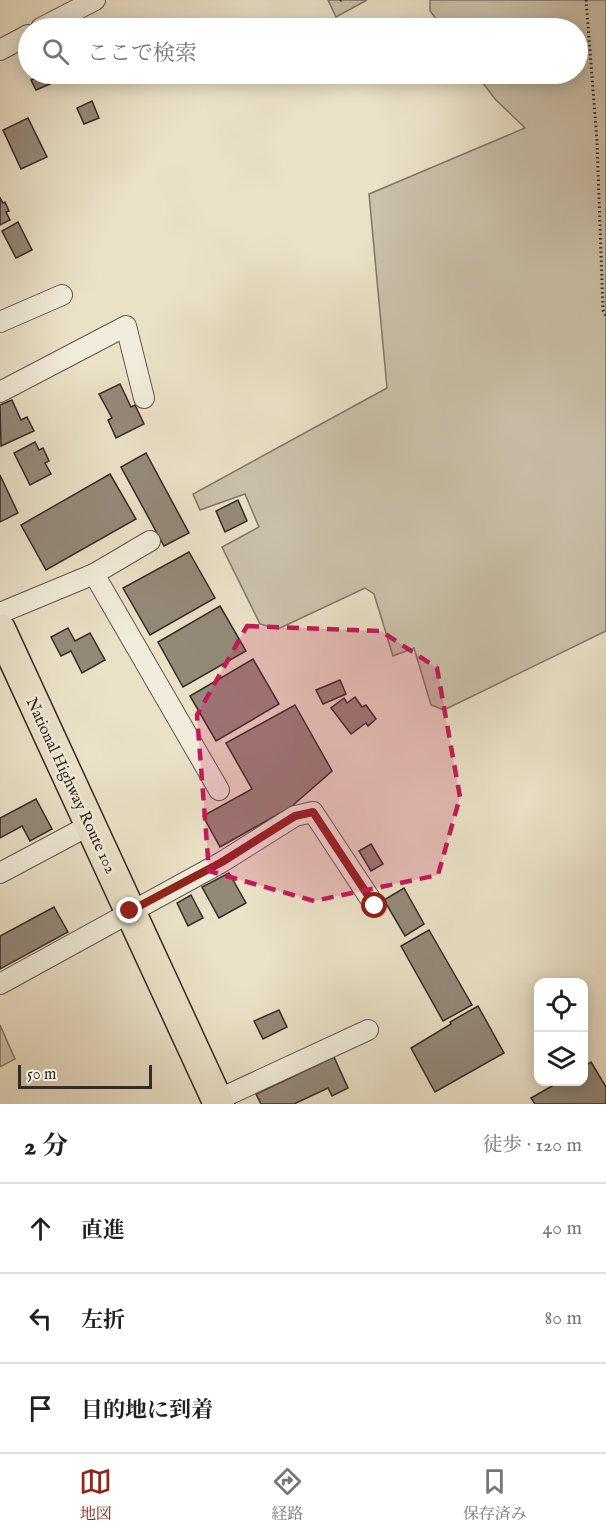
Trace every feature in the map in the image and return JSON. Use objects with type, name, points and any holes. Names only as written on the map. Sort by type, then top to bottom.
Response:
[{"type":"highway","name":"National Highway Route 102","points":[[0,630],[218,1102]]},
{"type":"street","points":[[60,18],[95,0]]},
{"type":"street","points":[[0,50],[18,40]]},
{"type":"street","points":[[0,322],[62,295]]},
{"type":"street","points":[[0,392],[126,326],[144,398]]},
{"type":"street","points":[[0,613],[94,574],[150,542]]},
{"type":"street","points":[[94,574],[219,790]]},
{"type":"street","points":[[0,984],[222,862],[295,816],[313,812],[375,906]]},
{"type":"street","points":[[0,873],[90,825]]},
{"type":"street","points":[[218,1102],[368,1030]]},
{"type":"path","points":[[586,0],[587,18]]},
{"type":"path","points":[[588,26],[597,141],[603,310],[606,317]]},
{"type":"highlighted area","points":[[247,626],[381,631],[437,668],[460,797],[438,875],[314,901],[209,871],[197,715]]},
{"type":"shaded area","points":[[328,0],[367,0],[336,17]]},
{"type":"shaded area","points":[[430,0],[606,0],[606,631],[444,710],[431,705],[414,648],[393,656],[374,594],[365,588],[278,629],[260,624],[222,547],[259,527],[245,494],[200,510],[193,494],[387,388],[369,194],[525,128],[495,99],[484,84],[588,84],[588,18],[435,18],[430,11]]},
{"type":"shaded area","points":[[0,1025],[15,1059],[0,1067]]},
{"type":"building","points":[[33,84],[50,84],[36,90]]},
{"type":"building","points":[[92,101],[99,118],[84,124],[77,108]]},
{"type":"building","points":[[28,118],[47,157],[21,169],[3,130]]},
{"type":"building","points":[[0,198],[3,203],[5,202],[10,220],[0,225]]},
{"type":"building","points":[[18,222],[32,250],[16,258],[2,231]]},
{"type":"building","points":[[120,384],[131,407],[135,405],[144,424],[116,438],[108,420],[112,418],[99,394]]},
{"type":"building","points":[[12,400],[21,420],[27,417],[34,431],[1,446],[0,405]]},
{"type":"building","points":[[35,442],[39,450],[43,448],[49,461],[45,463],[51,474],[30,485],[14,453]]},
{"type":"building","points":[[146,453],[189,533],[164,546],[121,467]]},
{"type":"building","points":[[110,474],[136,519],[46,570],[21,525]]},
{"type":"building","points":[[0,475],[18,513],[0,522]]},
{"type":"building","points":[[238,500],[247,521],[225,532],[216,511]]},
{"type":"building","points":[[189,552],[215,598],[150,635],[123,588]]},
{"type":"building","points":[[220,606],[246,651],[183,687],[158,642]]},
{"type":"building","points":[[68,628],[75,641],[90,633],[105,660],[82,673],[71,651],[61,656],[51,637]]},
{"type":"building","points":[[253,659],[279,704],[216,741],[190,696]]},
{"type":"building","points":[[340,680],[346,694],[323,704],[316,690]]},
{"type":"building","points":[[355,697],[362,707],[366,705],[376,719],[368,726],[366,723],[351,734],[331,708],[344,698],[347,703]]},
{"type":"building","points":[[295,705],[332,771],[291,807],[220,847],[203,816],[252,789],[226,743]]},
{"type":"building","points":[[36,799],[52,829],[30,841],[22,826],[0,838],[0,818]]},
{"type":"building","points":[[371,844],[383,864],[371,871],[359,851]]},
{"type":"building","points":[[229,873],[246,903],[219,918],[202,887]]},
{"type":"building","points":[[404,888],[424,924],[405,936],[384,900]]},
{"type":"building","points":[[191,895],[203,918],[188,926],[177,903]]},
{"type":"building","points":[[54,907],[68,932],[0,969],[0,936]]},
{"type":"building","points":[[429,930],[472,1005],[443,1021],[401,946]]},
{"type":"building","points":[[478,1006],[504,1053],[435,1092],[411,1048]]},
{"type":"building","points":[[279,1010],[287,1027],[263,1039],[254,1021]]},
{"type":"building","points":[[334,1057],[348,1088],[332,1096],[328,1088],[294,1104],[261,1104],[256,1094]]},
{"type":"building","points":[[591,1062],[606,1087],[606,1104],[535,1104],[531,1098],[552,1086],[588,1086],[588,1064]]},
{"type":"route","points":[[130,911],[222,862],[295,816],[313,812],[375,906]]}]
